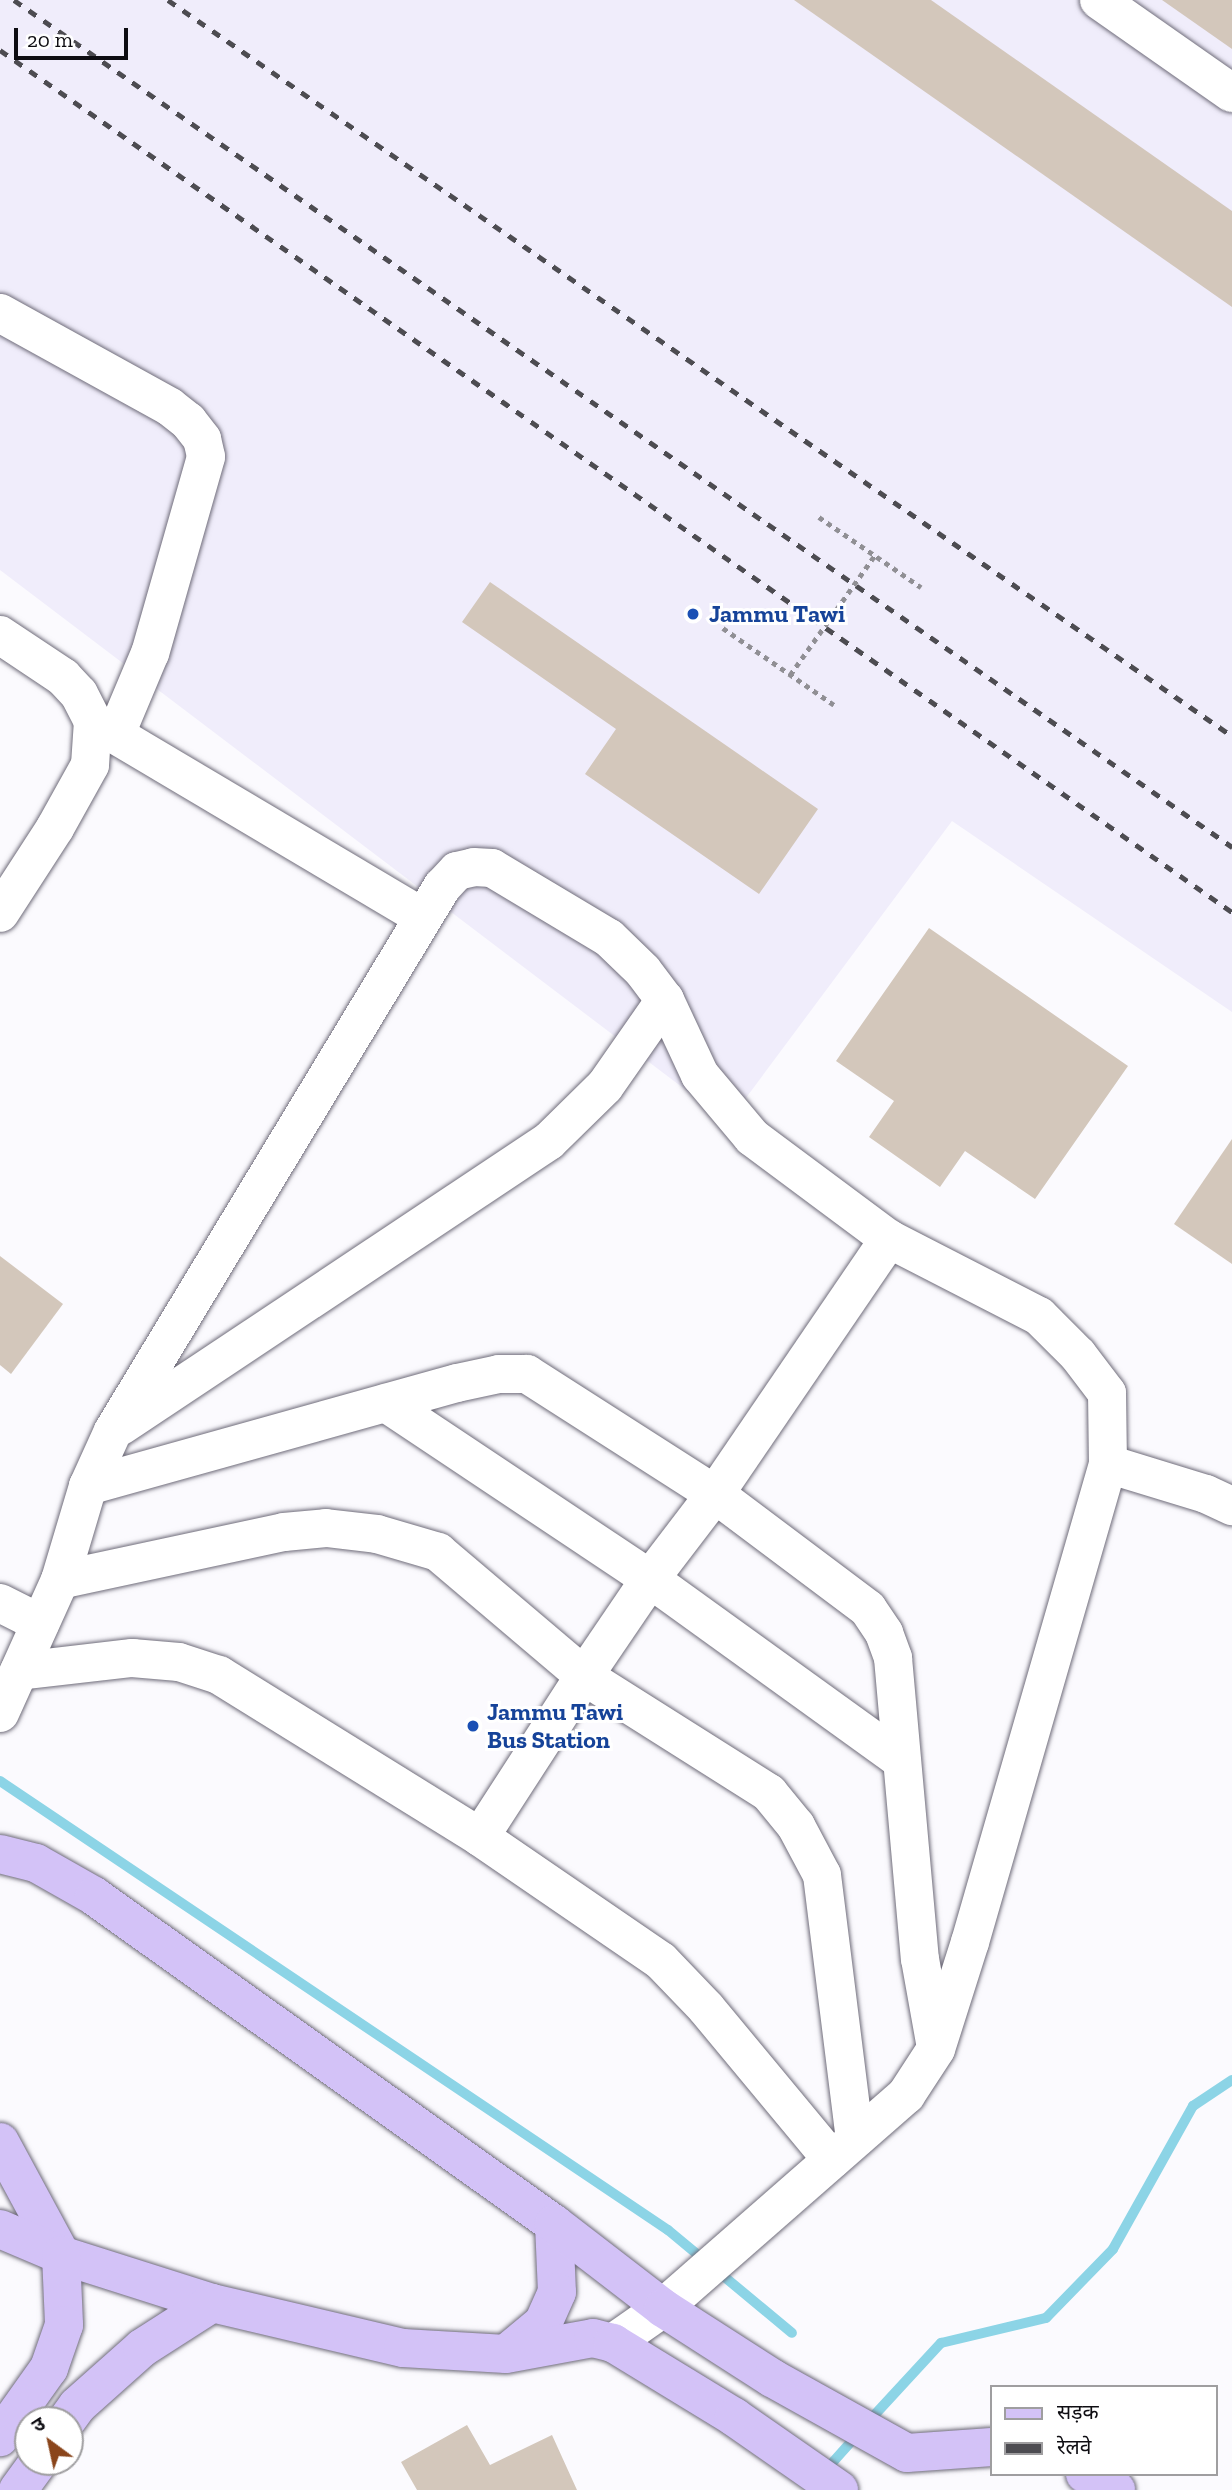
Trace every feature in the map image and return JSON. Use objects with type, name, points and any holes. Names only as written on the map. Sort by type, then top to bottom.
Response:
[{"type":"main road","points":[[0,1854],[36,1863],[94,1896],[554,2224],[675,2298],[772,2378],[906,2453],[990,2447]]},
{"type":"main road","points":[[0,2142],[61,2255],[64,2325],[49,2368],[0,2437]]},
{"type":"main road","points":[[506,2354],[543,2323],[557,2292],[554,2224]]},
{"type":"main road","points":[[0,2229],[61,2255],[212,2303],[404,2348],[506,2354],[593,2338],[613,2343],[734,2417],[839,2490]]},
{"type":"main road","points":[[77,2406],[142,2348],[212,2303]]},
{"type":"main road","points":[[1090,2476],[1116,2490]]},
{"type":"street","points":[[1099,0],[1232,93]]},
{"type":"street","points":[[0,313],[170,407],[202,439],[206,457],[157,627],[105,728],[90,765],[55,828],[0,914]]},
{"type":"street","points":[[0,635],[63,677],[105,728],[423,917]]},
{"type":"street","points":[[10,1691],[60,1580],[88,1486],[113,1431],[423,917],[442,887],[457,871],[474,867],[492,868],[608,938],[643,971],[664,1000],[701,1075],[752,1136],[889,1238],[1040,1316],[1078,1355],[1107,1393],[1108,1464],[970,1942],[936,2049],[906,2095],[675,2298],[613,2343]]},
{"type":"street","points":[[113,1431],[549,1141],[605,1086],[664,1000]]},
{"type":"street","points":[[480,1838],[583,1675],[650,1579],[715,1494],[889,1238]]},
{"type":"street","points":[[88,1486],[499,1374],[527,1374],[715,1494],[868,1609],[884,1633],[892,1658],[920,1959],[936,2049]]},
{"type":"street","points":[[386,1404],[650,1579],[901,1760]]},
{"type":"street","points":[[1108,1464],[1206,1494],[1232,1506]]},
{"type":"street","points":[[60,1580],[284,1532],[326,1528],[377,1534],[438,1552],[583,1675],[769,1793],[796,1826],[822,1875],[843,2150]]},
{"type":"street","points":[[0,1603],[40,1623]]},
{"type":"street","points":[[10,1691],[132,1658],[179,1662],[219,1675],[480,1838],[662,1962],[843,2150]]},
{"type":"path","points":[[819,517],[921,587]]},
{"type":"path","points":[[790,675],[875,555]]},
{"type":"path","points":[[723,628],[834,705]]},
{"type":"shaded area","points":[[0,0],[1232,0],[1232,1012],[952,821],[728,1122],[0,570]]},
{"type":"building","points":[[794,0],[931,0],[1232,211],[1232,307]]},
{"type":"building","points":[[1162,0],[1232,0],[1232,49]]},
{"type":"building","points":[[490,582],[818,809],[759,894],[585,774],[616,729],[462,622]]},
{"type":"building","points":[[929,928],[1128,1066],[1035,1199],[965,1151],[940,1187],[869,1137],[894,1101],[836,1061]]},
{"type":"building","points":[[1232,1139],[1232,1264],[1174,1224]]},
{"type":"building","points":[[0,1256],[63,1304],[11,1374],[0,1365]]},
{"type":"building","points":[[467,2425],[490,2465],[552,2435],[577,2490],[417,2490],[401,2462]]},
{"type":"waterway","points":[[0,1781],[668,2230],[792,2333]]},
{"type":"waterway","points":[[868,2422],[941,2343],[1046,2318],[1113,2249],[1193,2106],[1232,2080]]},
{"type":"waterway","points":[[824,2472],[858,2434]]},
{"type":"railway","points":[[14,0],[1232,847]]},
{"type":"railway","points":[[168,0],[1232,736]]},
{"type":"railway","points":[[0,50],[1232,912]]},
{"type":"place","name":"Jammu Tawi","points":[[693,614]]},
{"type":"place","name":"Jammu Tawi Bus Station","points":[[473,1726]]}]
